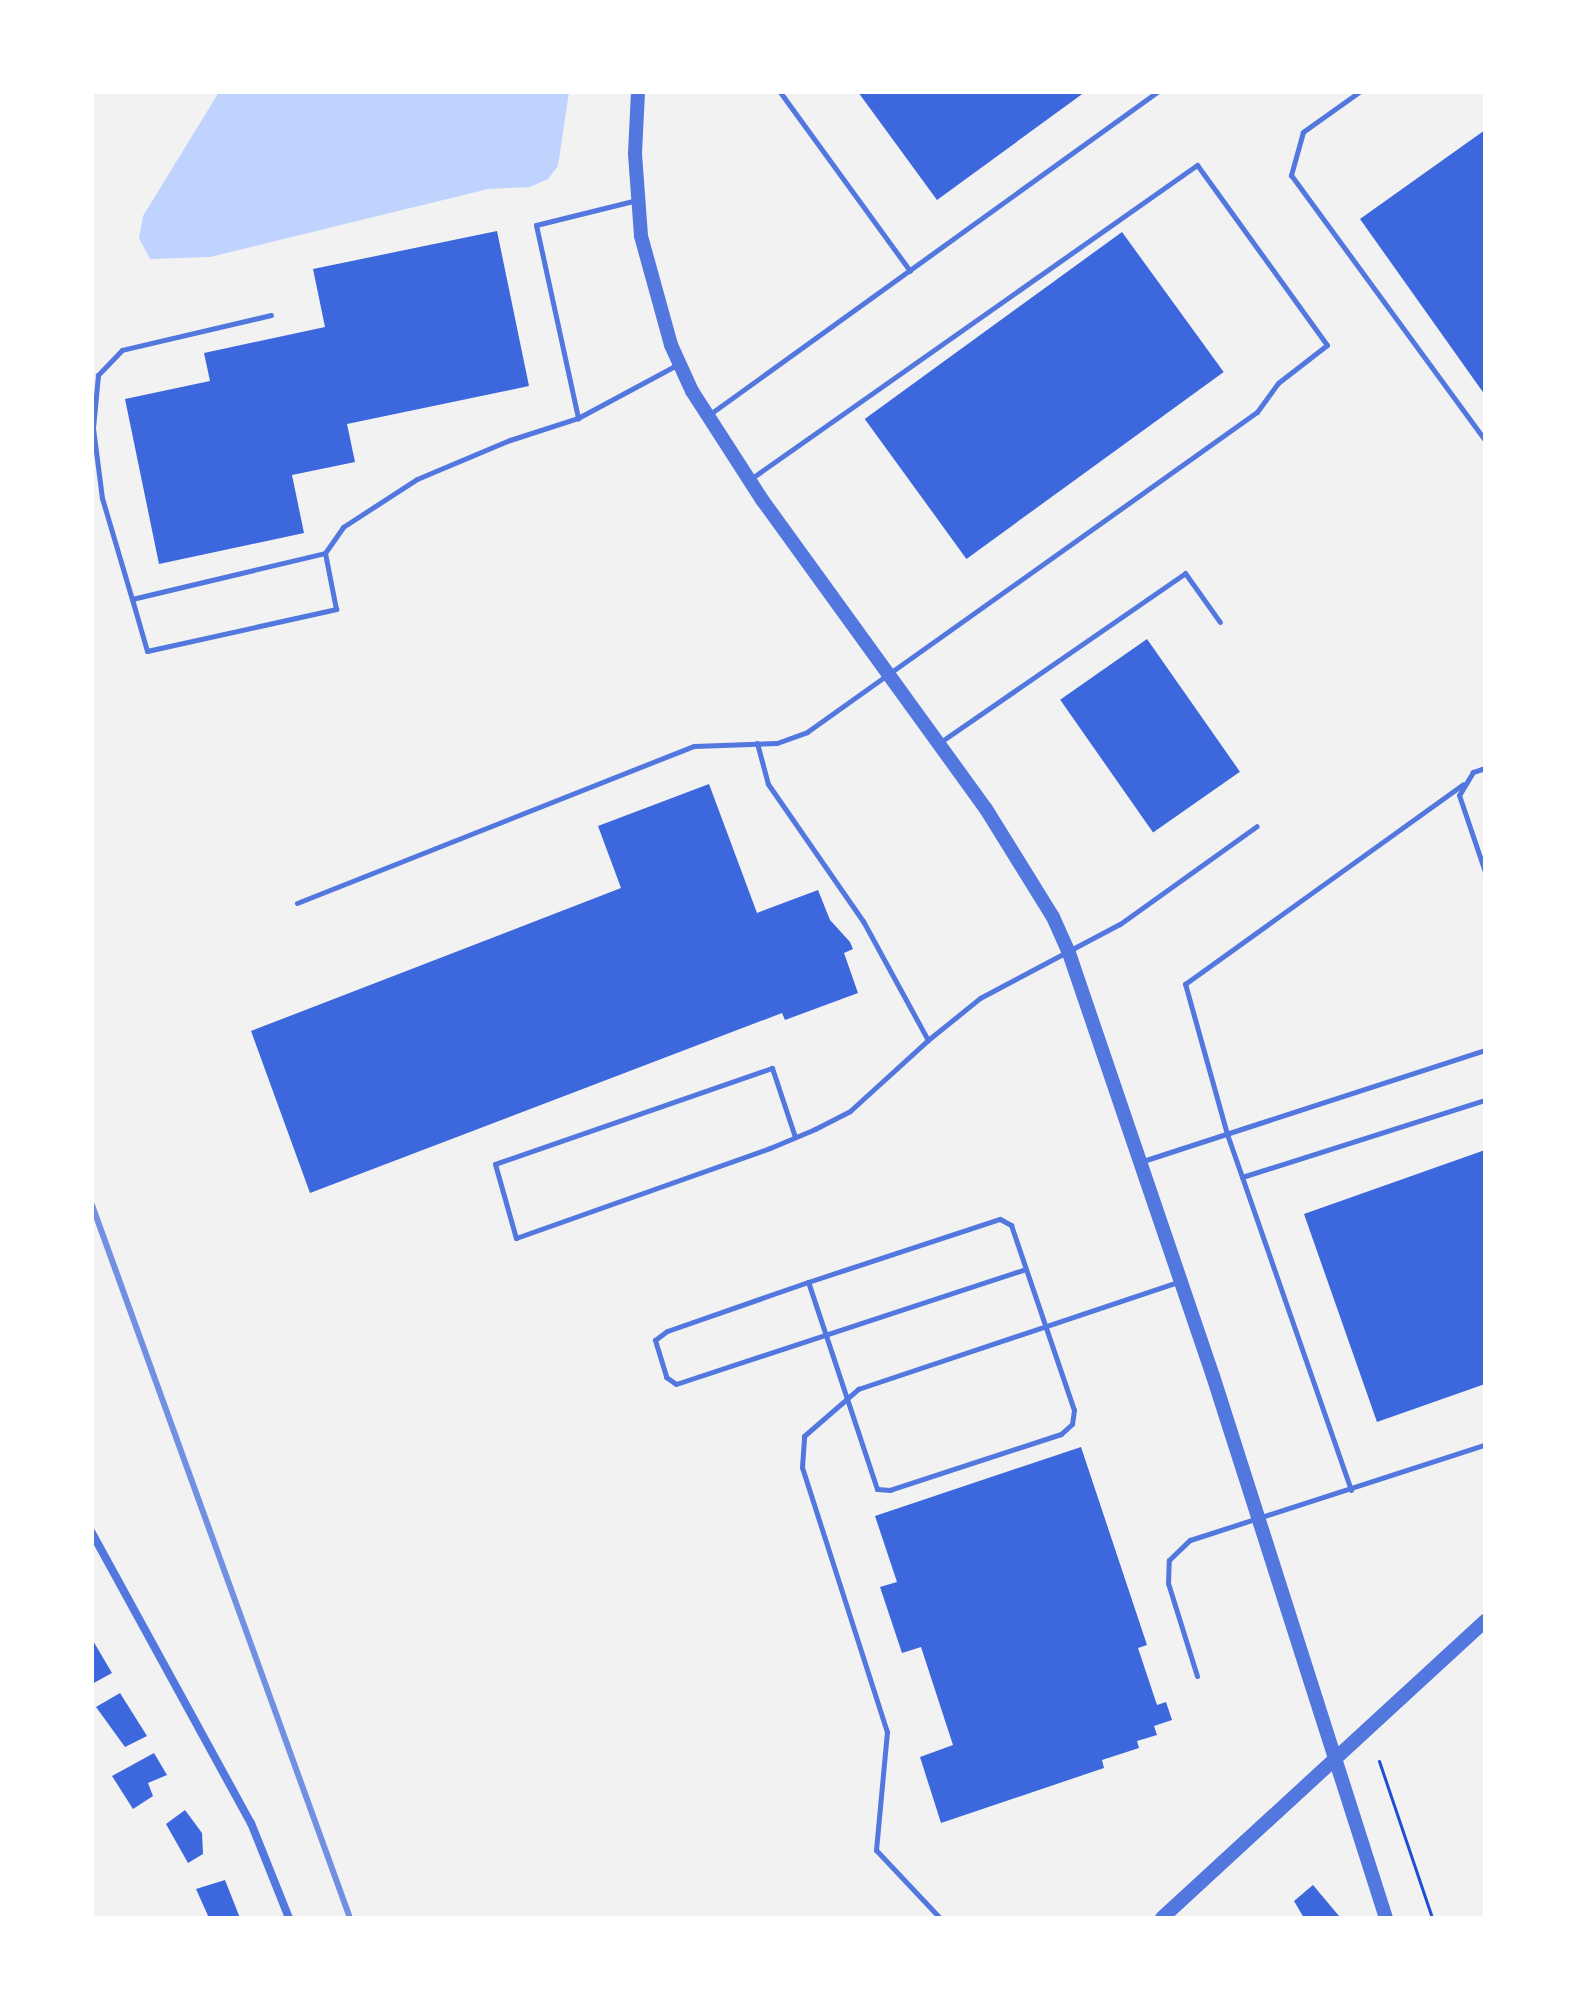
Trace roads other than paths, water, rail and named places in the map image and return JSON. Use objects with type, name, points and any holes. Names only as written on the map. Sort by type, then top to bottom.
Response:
[{"type":"street","points":[[638,92],[638,200],[656,298],[679,364],[706,417],[749,480],[1024,868],[1069,953],[1142,1161],[1259,1517],[1386,1918]]},
{"type":"street","points":[[92,1533],[251,1823],[289,1918]]},
{"type":"street","points":[[1162,1918],[1485,1621]]},
{"type":"lane","points":[[780,92],[910,271]]},
{"type":"lane","points":[[706,417],[1157,92]]},
{"type":"lane","points":[[1359,92],[1303,132],[1291,175],[1485,440]]},
{"type":"lane","points":[[297,903],[694,746],[757,743],[807,732],[1257,412],[1278,383],[1327,345],[1197,165],[749,480]]},
{"type":"lane","points":[[578,418],[536,225],[638,200]]},
{"type":"lane","points":[[271,315],[122,350],[98,375],[93,428],[102,498],[147,651],[336,609],[325,553]]},
{"type":"lane","points":[[132,599],[325,553],[343,527],[417,479],[510,440],[578,418],[679,364]]},
{"type":"lane","points":[[938,744],[1185,573],[1220,622]]},
{"type":"lane","points":[[757,743],[768,784],[863,921],[928,1040]]},
{"type":"lane","points":[[1351,1490],[1227,1134],[1185,984],[1485,768]]},
{"type":"lane","points":[[1463,784],[1459,795],[1485,872]]},
{"type":"lane","points":[[795,1137],[772,1068],[495,1164],[516,1238],[795,1137],[850,1111],[928,1040],[980,998],[1120,924],[1257,826]]},
{"type":"lane","points":[[1142,1161],[1485,1050]]},
{"type":"lane","points":[[1242,1177],[1485,1100]]},
{"type":"lane","points":[[808,1282],[825,1335],[845,1399],[877,1489],[890,1490],[1061,1434],[1072,1424],[1074,1410],[1046,1327],[1011,1225],[1000,1219],[808,1282],[667,1331],[655,1340],[666,1377],[676,1384],[825,1335],[1026,1269]]},
{"type":"lane","points":[[940,1918],[876,1850],[887,1732],[802,1467],[804,1436],[858,1389],[1181,1280]]},
{"type":"lane","points":[[1197,1676],[1168,1583],[1169,1560],[1190,1540],[1485,1445]]},
{"type":"water","points":[[219,92],[569,92],[558,166],[548,179],[530,187],[488,189],[210,257],[150,259],[139,238],[143,216]]},
{"type":"railway","points":[[92,1205],[350,1918]]}]
